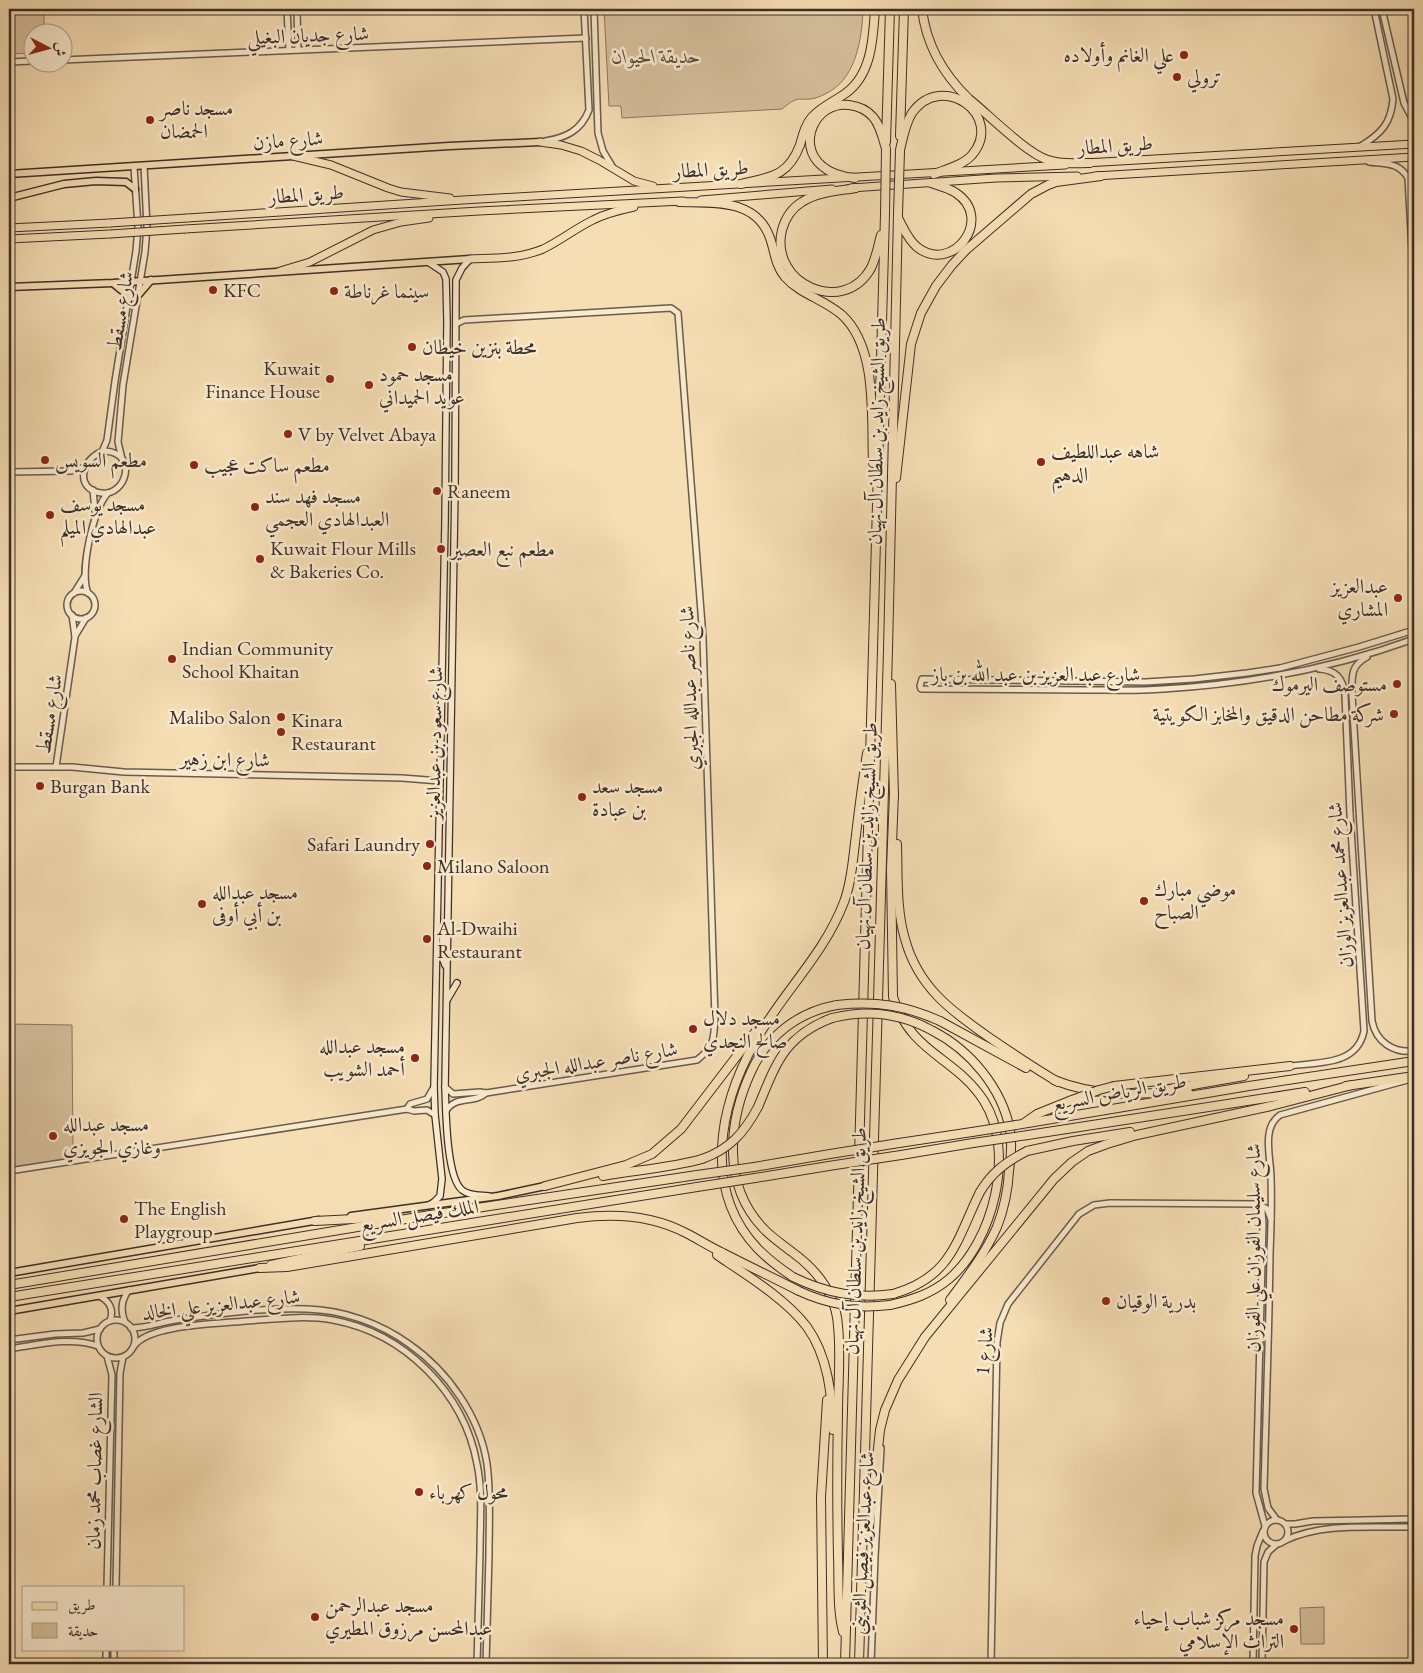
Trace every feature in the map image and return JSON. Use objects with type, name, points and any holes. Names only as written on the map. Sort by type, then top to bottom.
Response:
[{"type":"highway","points":[[741,184],[769,178],[783,171],[795,157],[804,130],[813,117],[822,108],[848,92],[857,82],[864,71],[870,54],[875,9]]},
{"type":"highway","name":"طريق الشيخ زايد بن سلطان آل نهيان","points":[[845,1664],[890,9]]},
{"type":"highway","points":[[922,9],[926,29],[938,60],[969,99],[1028,148],[1042,157],[1059,163],[1090,163]]},
{"type":"highway","name":"طريق الشيخ زايد بن سلطان آل نهيان","points":[[859,1664],[904,10]]},
{"type":"highway","points":[[900,150],[910,117],[923,102],[942,96],[963,100],[969,105],[978,119],[979,142],[976,149],[966,160],[934,174]]},
{"type":"highway","points":[[855,178],[844,177],[824,168],[814,156],[811,150],[810,138],[812,128],[820,115],[836,106],[854,106],[863,109],[872,116],[878,125],[886,149]]},
{"type":"highway","points":[[540,142],[561,145],[581,151],[634,181],[653,187],[673,187]]},
{"type":"highway","name":"طريق المطار","points":[[9,228],[1414,144]]},
{"type":"highway","points":[[293,156],[332,166],[401,192],[463,200]]},
{"type":"highway","name":"طريق المطار","points":[[9,240],[480,211],[679,202],[781,192],[996,178],[1101,176],[1414,157]]},
{"type":"highway","points":[[890,532],[911,344],[921,313],[930,296],[957,259],[1031,194],[1048,184],[1101,176]]},
{"type":"highway","points":[[898,215],[912,242],[927,252],[944,254],[963,244],[971,224],[970,213],[966,203],[954,191],[931,183]]},
{"type":"highway","points":[[856,188],[815,195],[801,202],[788,216],[783,225],[780,242],[784,261],[792,274],[806,285],[819,290],[832,292],[853,286],[864,277],[872,266],[885,215]]},
{"type":"highway","points":[[679,202],[727,203],[753,214],[761,221],[767,231],[776,263],[786,278],[798,288],[840,314],[857,334],[863,348],[869,372],[876,530]]},
{"type":"highway","points":[[470,259],[524,255],[534,252],[543,249],[592,220],[610,212],[649,203]]},
{"type":"highway","points":[[280,271],[305,264],[380,228],[402,222],[480,211]]},
{"type":"highway","points":[[888,650],[893,706],[894,793],[900,914],[904,937],[914,963],[929,988],[944,1003],[1028,1064],[1058,1082]]},
{"type":"highway","points":[[872,717],[850,878],[844,902],[822,946],[755,1041],[734,1084],[727,1106],[722,1145],[723,1181],[736,1217],[757,1248],[769,1260],[793,1278],[820,1289],[849,1295],[878,1296],[893,1294],[921,1283],[944,1263],[960,1236],[988,1178],[1000,1167],[1026,1151],[1073,1141],[1178,1125],[1271,1106],[1352,1085]]},
{"type":"highway","points":[[260,1268],[287,1267],[598,1215],[643,1218],[662,1223],[684,1232],[799,1291],[828,1303],[843,1306],[875,1307],[921,1297],[935,1289],[955,1273],[968,1258],[978,1242],[994,1202],[997,1183],[997,1136],[992,1117],[984,1102],[965,1078],[927,1049],[910,1031],[898,1011],[893,997],[891,869],[894,793]]},
{"type":"highway","points":[[545,1186],[626,1165],[652,1154],[667,1142],[681,1129],[718,1083],[822,946]]},
{"type":"highway","points":[[846,1642],[840,1610],[837,1459],[839,1327],[832,1298],[816,1272],[764,1229],[752,1216],[739,1191],[735,1175],[733,1157],[736,1113],[741,1096],[760,1054],[772,1039],[796,1020],[812,1012],[837,1005],[865,1003],[900,1006],[920,1012],[1033,1071],[1081,1090],[1106,1094],[1136,1095],[1249,1086]]},
{"type":"highway","points":[[545,1186],[635,1170],[685,1164],[722,1151],[749,1124],[779,1059],[789,1045],[810,1027],[832,1018],[855,1013],[884,1014],[912,1021],[946,1038],[972,1059],[998,1096],[1010,1131],[1011,1155],[1004,1204],[997,1225],[976,1264],[898,1380],[881,1422],[870,1522],[862,1552]]},
{"type":"highway","name":"طريق الرياض السريع","points":[[830,1154],[1414,1061]]},
{"type":"highway","points":[[1136,1095],[1278,1070],[1290,1066]]},
{"type":"highway","points":[[1019,1125],[1037,1114],[1114,1086],[1290,1066]]},
{"type":"highway","name":"طريق الرياض السريع","points":[[835,1165],[1414,1077]]},
{"type":"highway","points":[[928,1333],[1054,1179],[1072,1162],[1088,1151],[1106,1144],[1178,1125]]},
{"type":"highway","name":"الملك فيصل السريع","points":[[9,1285],[430,1215],[830,1154]]},
{"type":"highway","name":"الملك فيصل السريع","points":[[9,1297],[835,1165]]},
{"type":"highway","points":[[315,1221],[430,1215]]},
{"type":"highway","points":[[684,1232],[791,1309],[808,1328],[820,1350],[829,1383],[833,1440],[837,1459]]},
{"type":"highway","points":[[260,1268],[385,1240],[403,1234]]},
{"type":"highway","points":[[823,1664],[821,1497],[829,1383]]},
{"type":"main road","name":"شارع مازن","points":[[9,174],[540,142]]},
{"type":"main road","points":[[9,198],[44,188],[91,181],[126,182],[135,189]]},
{"type":"main road","points":[[428,262],[443,272],[446,279],[451,277],[456,280],[462,268],[470,259]]},
{"type":"main road","points":[[9,288],[132,282],[470,259]]},
{"type":"main road","name":"شارع سعود بن عبدالعزيز","points":[[427,1206],[434,1202],[442,1190],[434,1086],[444,564],[446,279]]},
{"type":"main road","points":[[139,294],[151,280]]},
{"type":"main road","name":"شارع سعود بن عبدالعزيز","points":[[456,280],[458,320],[446,967],[446,1111],[448,1145],[453,1178],[461,1190],[466,1193],[498,1196]]},
{"type":"main road","points":[[113,283],[120,287],[128,300]]},
{"type":"main road","points":[[446,367],[451,371],[456,368]]},
{"type":"main road","points":[[446,380],[451,377],[456,379]]},
{"type":"main road","points":[[444,552],[448,556],[454,555]]},
{"type":"main road","points":[[444,564],[449,562],[453,565]]},
{"type":"main road","points":[[437,924],[442,926],[447,924]]},
{"type":"main road","points":[[437,933],[441,933],[443,936],[442,960],[446,967]]},
{"type":"main road","points":[[446,1002],[457,983]]},
{"type":"main road","points":[[438,1146],[443,1148],[448,1145]]},
{"type":"main road","name":"الملك فيصل السريع","points":[[9,1273],[315,1221],[498,1196],[545,1186]]},
{"type":"main road","points":[[9,1311],[260,1268]]},
{"type":"street","points":[[288,9],[289,50]]},
{"type":"street","points":[[296,9],[298,50]]},
{"type":"street","points":[[540,142],[560,139],[576,130],[584,121],[589,110],[584,9]]},
{"type":"street","points":[[594,9],[599,141],[609,162],[617,172]]},
{"type":"street","points":[[1359,148],[1374,138],[1384,127],[1392,113],[1393,99],[1374,9]]},
{"type":"street","points":[[1382,9],[1404,102],[1414,122]]},
{"type":"street","name":"شارع جديان البغيلي","points":[[72,60],[586,38]]},
{"type":"street","points":[[1385,60],[1389,63],[1394,60]]},
{"type":"street","points":[[9,62],[22,61]]},
{"type":"street","points":[[589,110],[592,115],[597,114]]},
{"type":"street","points":[[1351,160],[1396,166],[1404,172],[1412,187],[1414,204]]},
{"type":"street","name":"شارع مسقط","points":[[122,459],[118,442],[123,385],[139,294],[147,227],[144,166]]},
{"type":"street","name":"شارع مسقط","points":[[102,452],[107,440],[132,282],[138,227],[134,167]]},
{"type":"street","points":[[1409,183],[1414,286]]},
{"type":"street","name":"شارع ناصر عبدالله الجبري","points":[[446,1111],[453,1103],[481,1097],[486,1094],[697,1060],[711,1046],[714,1038],[715,1018],[703,638],[678,313],[671,308],[458,320]]},
{"type":"street","points":[[117,368],[121,373],[126,370]]},
{"type":"street","points":[[115,381],[120,381],[123,385]]},
{"type":"street","points":[[94,522],[100,504],[109,492],[120,484],[125,477],[126,469],[122,459],[112,452],[102,452],[87,462],[84,478],[87,485],[93,490],[100,493],[109,492]]},
{"type":"street","points":[[9,472],[71,471],[85,466]]},
{"type":"street","points":[[71,471],[84,478]]},
{"type":"street","points":[[84,577],[94,606],[93,611],[86,617],[79,618],[68,611],[67,602],[84,577],[94,522],[95,504],[93,490]]},
{"type":"street","points":[[74,593],[81,591],[88,593]]},
{"type":"street","name":"شارع مسقط","points":[[56,767],[75,637],[72,615]]},
{"type":"street","name":"شارع مسقط","points":[[75,637],[86,617]]},
{"type":"street","name":"شارع عبد العزيز بن عبد الله بن باز","points":[[1414,630],[1310,661],[1264,671],[1194,679],[1146,682],[922,679],[920,683],[921,688],[1151,690],[1204,686],[1313,669],[1373,653],[1414,639]]},
{"type":"street","name":"شارع محمد عبدالعزيز الوزان","points":[[1373,653],[1355,665],[1352,695],[1372,1021],[1377,1036],[1390,1048],[1399,1051],[1414,1051]]},
{"type":"street","name":"شارع محمد عبدالعزيز الوزان","points":[[1290,1066],[1346,1057],[1352,1053],[1362,1039],[1364,1031],[1344,686],[1340,676],[1327,670],[1313,669]]},
{"type":"street","points":[[1204,686],[1203,683],[1207,680],[1222,678],[1226,675]]},
{"type":"street","points":[[1180,688],[1195,683],[1194,679]]},
{"type":"street","points":[[1345,695],[1352,695]]},
{"type":"street","name":"شارع ابن زهير","points":[[9,767],[56,767],[124,772],[402,778],[440,782]]},
{"type":"street","points":[[1348,776],[1352,798],[1358,798]]},
{"type":"street","points":[[1350,807],[1356,808],[1357,824],[1360,829]]},
{"type":"street","points":[[1363,1022],[1368,1023],[1372,1021]]},
{"type":"street","name":"شارع سليمان الفوزان علي الفوزان","points":[[1277,1520],[1268,1508],[1264,1494],[1271,1221],[1271,1178],[1268,1138],[1270,1128],[1274,1119],[1286,1113],[1414,1077]]},
{"type":"street","points":[[407,1109],[410,1104],[427,1099],[434,1086]]},
{"type":"street","name":"شارع ناصر عبدالله الجبري","points":[[445,1087],[453,1094],[478,1092],[486,1094]]},
{"type":"street","points":[[9,1171],[407,1109],[414,1111],[427,1110],[435,1115]]},
{"type":"street","name":"شارع 1","points":[[991,1664],[997,1342],[1000,1323],[1008,1304],[1079,1214],[1094,1205],[1110,1203],[1254,1205]]},
{"type":"street","points":[[1254,1205],[1263,1206],[1267,1209],[1271,1221],[1263,1224],[1262,1211],[1254,1205]]},
{"type":"street","name":"شارع سليمان الفوزان علي الفوزان","points":[[1263,1224],[1256,1493],[1264,1529]]},
{"type":"street","points":[[9,1349],[66,1342],[87,1342],[98,1346],[107,1356],[115,1358],[124,1357],[134,1346],[135,1335],[122,1315],[124,1297],[131,1289]]},
{"type":"street","points":[[96,1295],[109,1303],[112,1312],[110,1321]]},
{"type":"street","name":"شارع عبدالعزيز علي الخالد","points":[[131,1328],[182,1319],[273,1310],[316,1309],[342,1313],[368,1321],[396,1335],[414,1347],[438,1368],[462,1400],[473,1421],[487,1464],[490,1494],[486,1664]]},
{"type":"street","name":"شارع عبدالعزيز علي الخالد","points":[[134,1346],[140,1339],[146,1336],[170,1329],[296,1318],[325,1319],[348,1324],[382,1337],[406,1352],[427,1370],[447,1393],[462,1419],[473,1447],[477,1464],[480,1490],[477,1664]]},
{"type":"street","points":[[9,1340],[55,1334],[83,1333],[100,1328],[110,1321],[125,1322]]},
{"type":"street","points":[[98,1346],[97,1337],[100,1328]]},
{"type":"street","points":[[1260,1333],[1264,1336],[1269,1334]]},
{"type":"street","points":[[1259,1347],[1264,1343],[1268,1345]]},
{"type":"street","name":"الشارع غصاب محمد زمان","points":[[107,1356],[112,1375],[107,1586]]},
{"type":"street","name":"الشارع غصاب محمد زمان","points":[[116,1586],[120,1373],[124,1357]]},
{"type":"street","name":"شارع عبدالعزيز فيصل الثويني","points":[[872,1664],[881,1422]]},
{"type":"street","points":[[1253,1664],[1255,1556],[1264,1529],[1271,1521],[1277,1520],[1284,1524],[1295,1524],[1313,1521],[1414,1519]]},
{"type":"street","points":[[1284,1524],[1288,1533],[1284,1541]]},
{"type":"street","points":[[1262,1664],[1264,1562],[1268,1552],[1284,1541],[1317,1530],[1414,1527]]},
{"type":"street","points":[[1264,1529],[1267,1541],[1278,1544]]},
{"type":"street","points":[[479,1600],[484,1602],[488,1600]]},
{"type":"street","points":[[479,1608],[488,1608]]},
{"type":"street","points":[[106,1650],[106,1664]]},
{"type":"street","points":[[114,1650],[114,1664]]},
{"type":"green space","points":[[9,9],[44,9],[44,22],[22,22],[22,53],[9,54]]},
{"type":"green space","name":"حديقة الحيوان","points":[[604,9],[863,9],[859,45],[850,69],[835,88],[822,96],[812,99],[797,99],[782,109],[622,118],[621,106],[609,106]]},
{"type":"green space","points":[[9,1024],[72,1025],[73,1159],[9,1171]]},
{"type":"green space","points":[[1324,1607],[1324,1644],[1301,1644],[1300,1608]]},
{"type":"place","name":"علي الغانم وأولاده","points":[[1184,55]]},
{"type":"place","name":"ترولي","points":[[1177,77]]},
{"type":"place","name":"مسجد ناصر الحمضان","points":[[150,120]]},
{"type":"place","name":"KFC","points":[[213,290]]},
{"type":"place","name":"سينما غرناطة","points":[[334,291]]},
{"type":"place","name":"محطة بنزين خيطان","points":[[412,347]]},
{"type":"place","name":"Kuwait Finance House","points":[[330,379]]},
{"type":"place","name":"مسجد حمود عويد الحميداني","points":[[369,385]]},
{"type":"place","name":"V by Velvet Abaya","points":[[288,434]]},
{"type":"place","name":"مطعم السويس","points":[[45,460]]},
{"type":"place","name":"شاهه عبداللطيف الدهيم","points":[[1041,462]]},
{"type":"place","name":"مطعم ساكت عجيب","points":[[194,465]]},
{"type":"place","name":"Raneem","points":[[437,491]]},
{"type":"place","name":"مسجد فهد سند العبدالهادي العجمي","points":[[255,507]]},
{"type":"place","name":"مسجد يوسف عبدالهادي الميلم","points":[[50,515]]},
{"type":"place","name":"مطعم نبع العصير","points":[[441,549]]},
{"type":"place","name":"Kuwait Flour Mills & Bakeries Co.","points":[[260,559]]},
{"type":"place","name":"عبدالعزيز المشاري","points":[[1398,598]]},
{"type":"place","name":"Indian Community School Khaitan","points":[[172,659]]},
{"type":"place","name":"مستوصف اليرموك","points":[[1397,684]]},
{"type":"place","name":"شركة مطاحن الدقيق والمخابز الكويتية","points":[[1394,714]]},
{"type":"place","name":"Malibo Salon","points":[[281,717]]},
{"type":"place","name":"Kinara Restaurant","points":[[281,732]]},
{"type":"place","name":"Burgan Bank","points":[[40,786]]},
{"type":"place","name":"مسجد سعد بن عبادة","points":[[582,797]]},
{"type":"place","name":"Safari Laundry","points":[[430,844]]},
{"type":"place","name":"Milano Saloon","points":[[427,866]]},
{"type":"place","name":"موضي مبارك الصباح","points":[[1144,901]]},
{"type":"place","name":"مسجد عبدالله بن أبي أوفى","points":[[202,904]]},
{"type":"place","name":"Al-Dwaihi Restaurant","points":[[427,939]]},
{"type":"place","name":"مسجد دلال صالح النجدي","points":[[693,1029]]},
{"type":"place","name":"مسجد عبدالله أحمد الشويب","points":[[415,1058]]},
{"type":"place","name":"مسجد عبدالله وغازي الجويزي","points":[[53,1136]]},
{"type":"place","name":"The English Playgroup","points":[[124,1219]]},
{"type":"place","name":"بدرية الوقيان","points":[[1106,1301]]},
{"type":"place","name":"محول كهرباء","points":[[419,1492]]},
{"type":"place","name":"مسجد عبدالرحمن عبدالمحسن مرزوق المطيري","points":[[315,1617]]},
{"type":"place","name":"مسجد مركز شباب إحياء التراث الإسلامي","points":[[1294,1629]]}]
